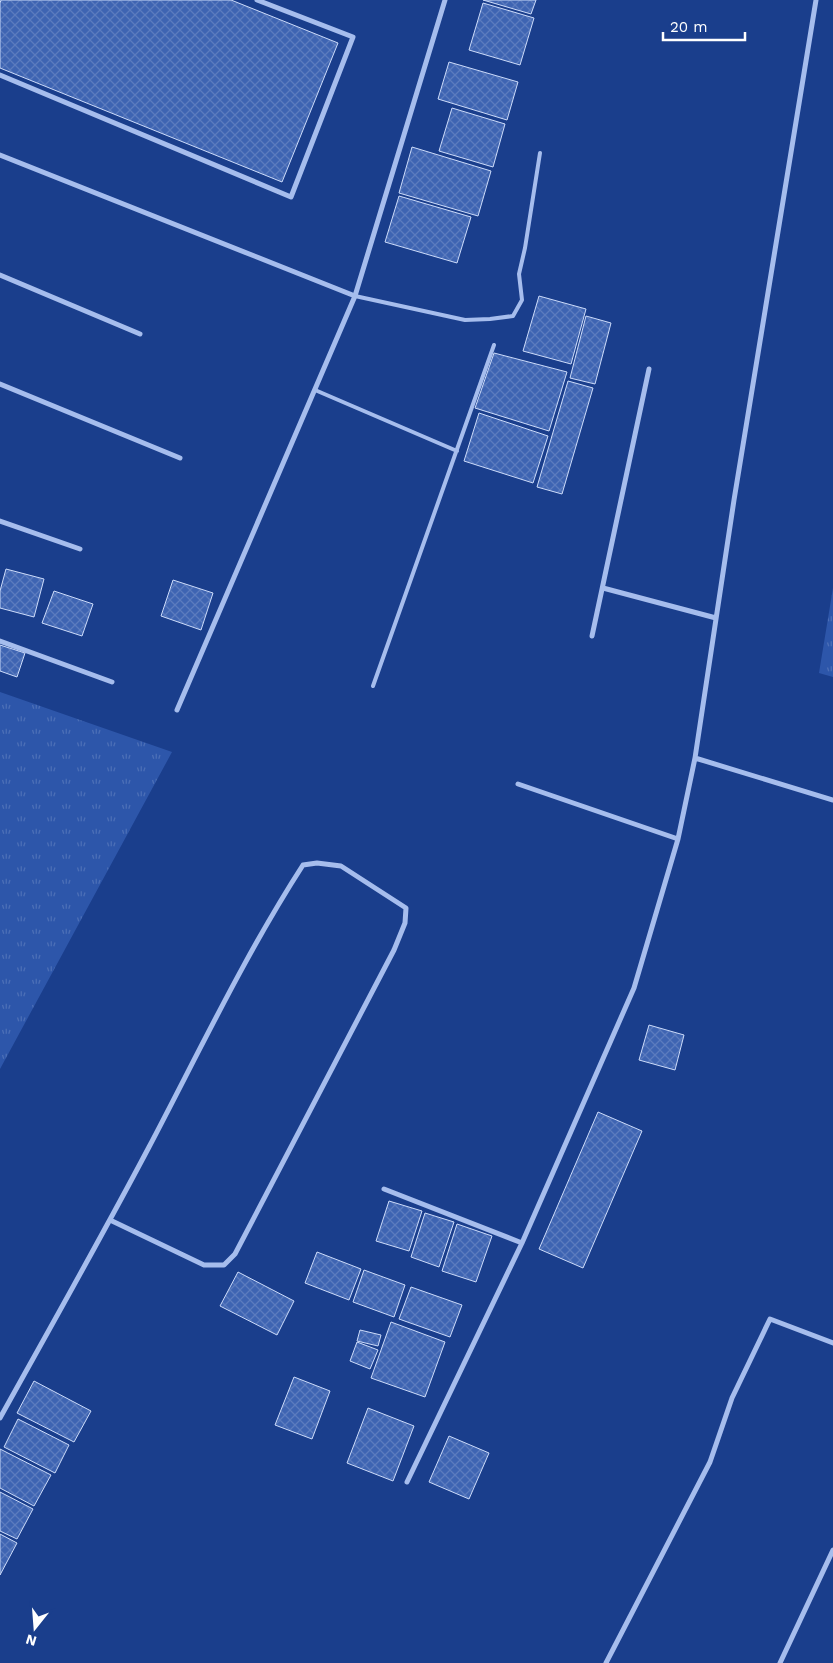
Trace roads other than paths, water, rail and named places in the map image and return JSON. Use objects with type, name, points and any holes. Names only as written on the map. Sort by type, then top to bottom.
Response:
[{"type":"street","points":[[0,75],[291,197],[353,37],[257,0]]},
{"type":"street","points":[[177,710],[356,296],[445,0]]},
{"type":"street","points":[[407,1482],[522,1243],[634,988],[678,839],[695,758],[816,0]]},
{"type":"street","points":[[0,155],[356,296]]},
{"type":"street","points":[[0,275],[140,334]]},
{"type":"street","points":[[592,636],[604,588],[649,370]]},
{"type":"street","points":[[0,384],[180,458]]},
{"type":"street","points":[[0,521],[80,549]]},
{"type":"street","points":[[604,588],[716,618]]},
{"type":"street","points":[[0,641],[112,682]]},
{"type":"street","points":[[695,758],[833,800]]},
{"type":"street","points":[[518,784],[678,839]]},
{"type":"street","points":[[0,1418],[110,1220],[238,978],[288,888],[303,865],[316,863],[341,866],[406,908],[405,923],[394,950],[235,1254],[224,1265],[204,1265],[110,1220]]},
{"type":"street","points":[[384,1190],[522,1243]]},
{"type":"street","points":[[606,1663],[710,1462],[732,1398],[770,1319],[833,1343]]},
{"type":"street","points":[[780,1663],[833,1550]]},
{"type":"lane","points":[[356,296],[465,320],[513,316],[522,300],[519,274],[540,153]]},
{"type":"lane","points":[[372,686],[494,345]]},
{"type":"lane","points":[[315,390],[457,451]]}]
